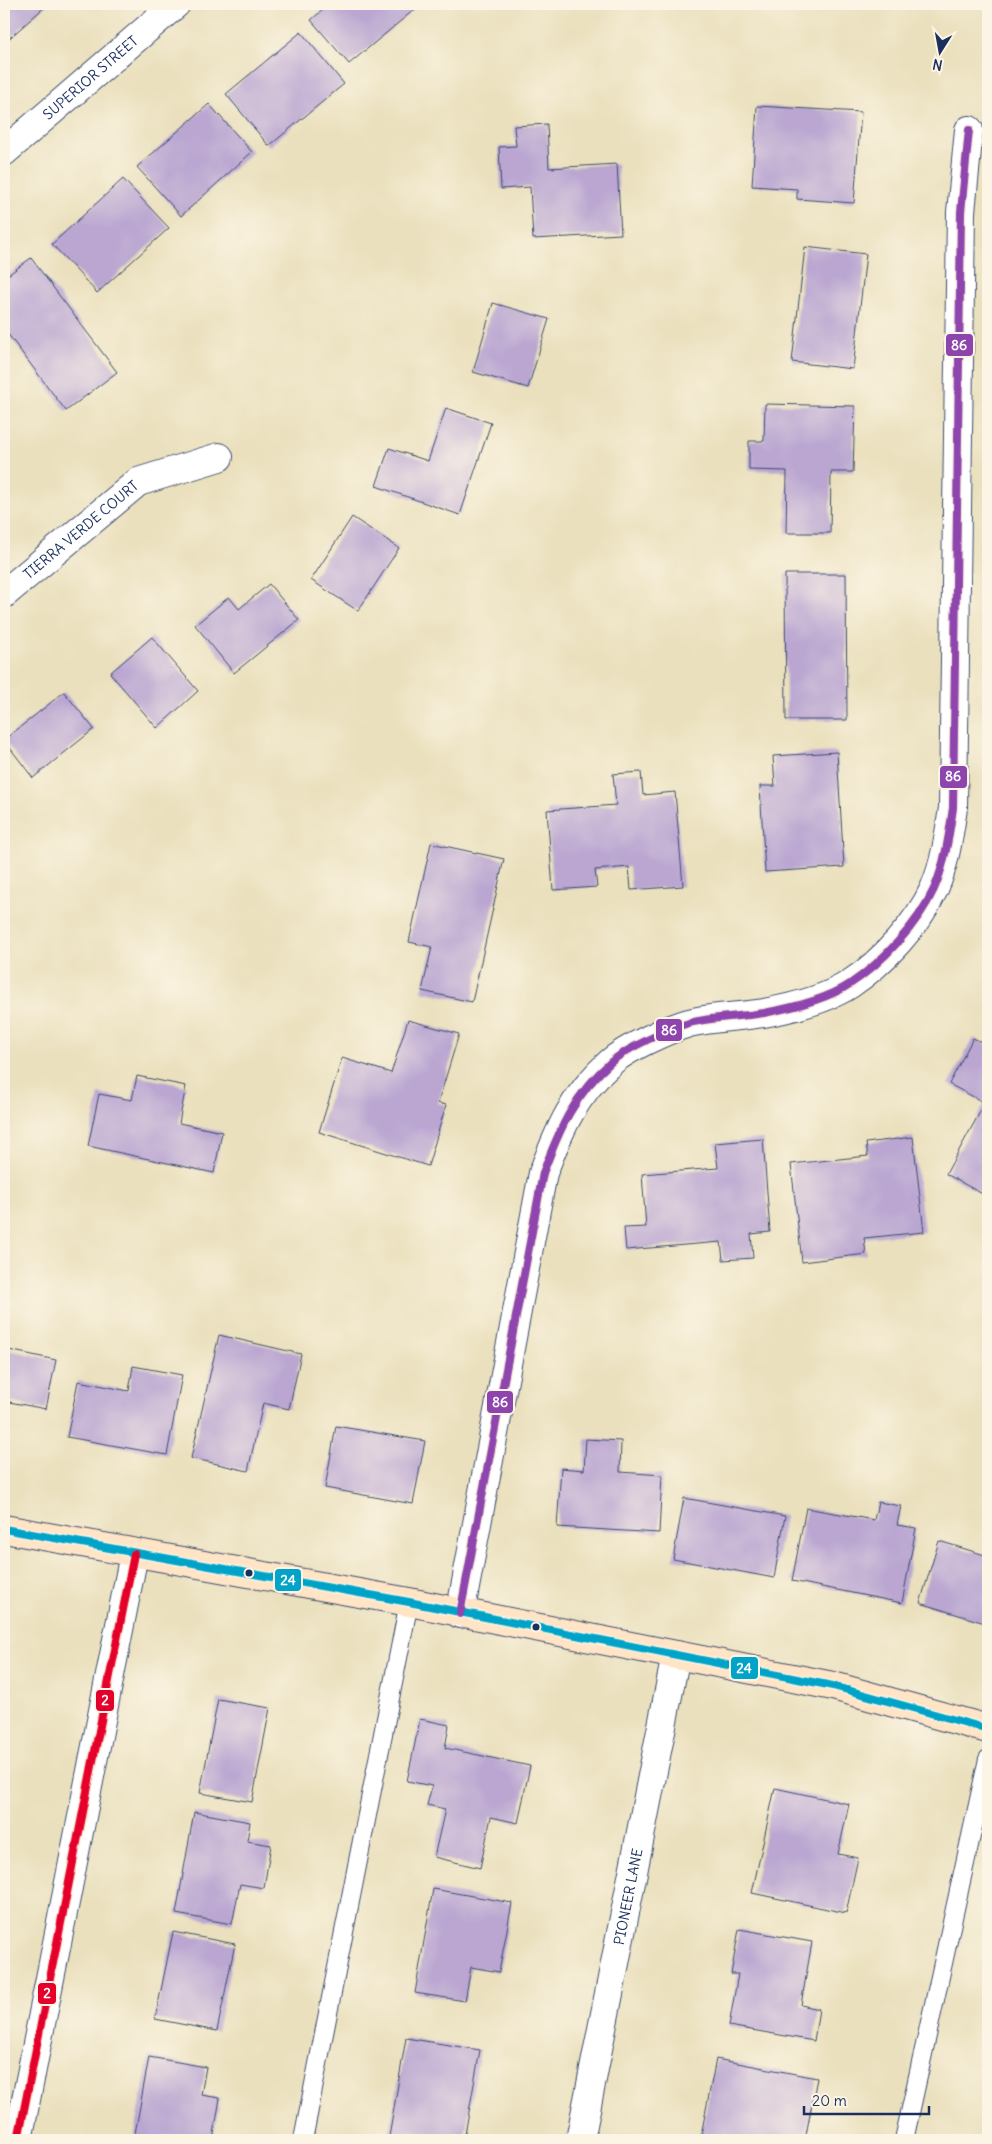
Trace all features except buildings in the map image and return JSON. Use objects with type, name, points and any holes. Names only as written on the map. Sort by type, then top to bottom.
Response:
[{"type":"street","name":"SUPERIOR STREET","points":[[4,152],[167,7]]},
{"type":"street","points":[[460,1614],[542,1173],[560,1126],[582,1091],[612,1061],[651,1038],[689,1023],[764,1012],[811,1002],[849,985],[882,958],[910,928],[934,889],[946,852],[953,808],[961,212],[969,130]]},
{"type":"street","name":"TIERRA VERDE COURT","points":[[4,594],[138,482],[219,457]]},
{"type":"street","points":[[4,1529],[134,1554],[409,1602],[460,1614],[833,1686],[988,1729]]},
{"type":"street","points":[[18,2140],[134,1554]]},
{"type":"street","name":"PIONEER LANE","points":[[580,2140],[676,1656]]},
{"type":"lane","points":[[303,2140],[409,1602]]},
{"type":"lane","points":[[904,2140],[988,1759]]},
{"type":"transit line","name":"86","points":[[460,1614],[543,1173],[562,1127],[578,1100],[598,1074],[611,1062],[637,1045],[659,1034],[698,1021],[764,1013],[797,1006],[841,990],[874,965],[898,942],[919,916],[938,879],[946,849],[953,808],[961,212],[969,130]]},
{"type":"transit line","name":"24","points":[[4,1529],[409,1602],[833,1686],[988,1729]]},
{"type":"transit line","name":"2","points":[[18,2140],[134,1554]]}]
